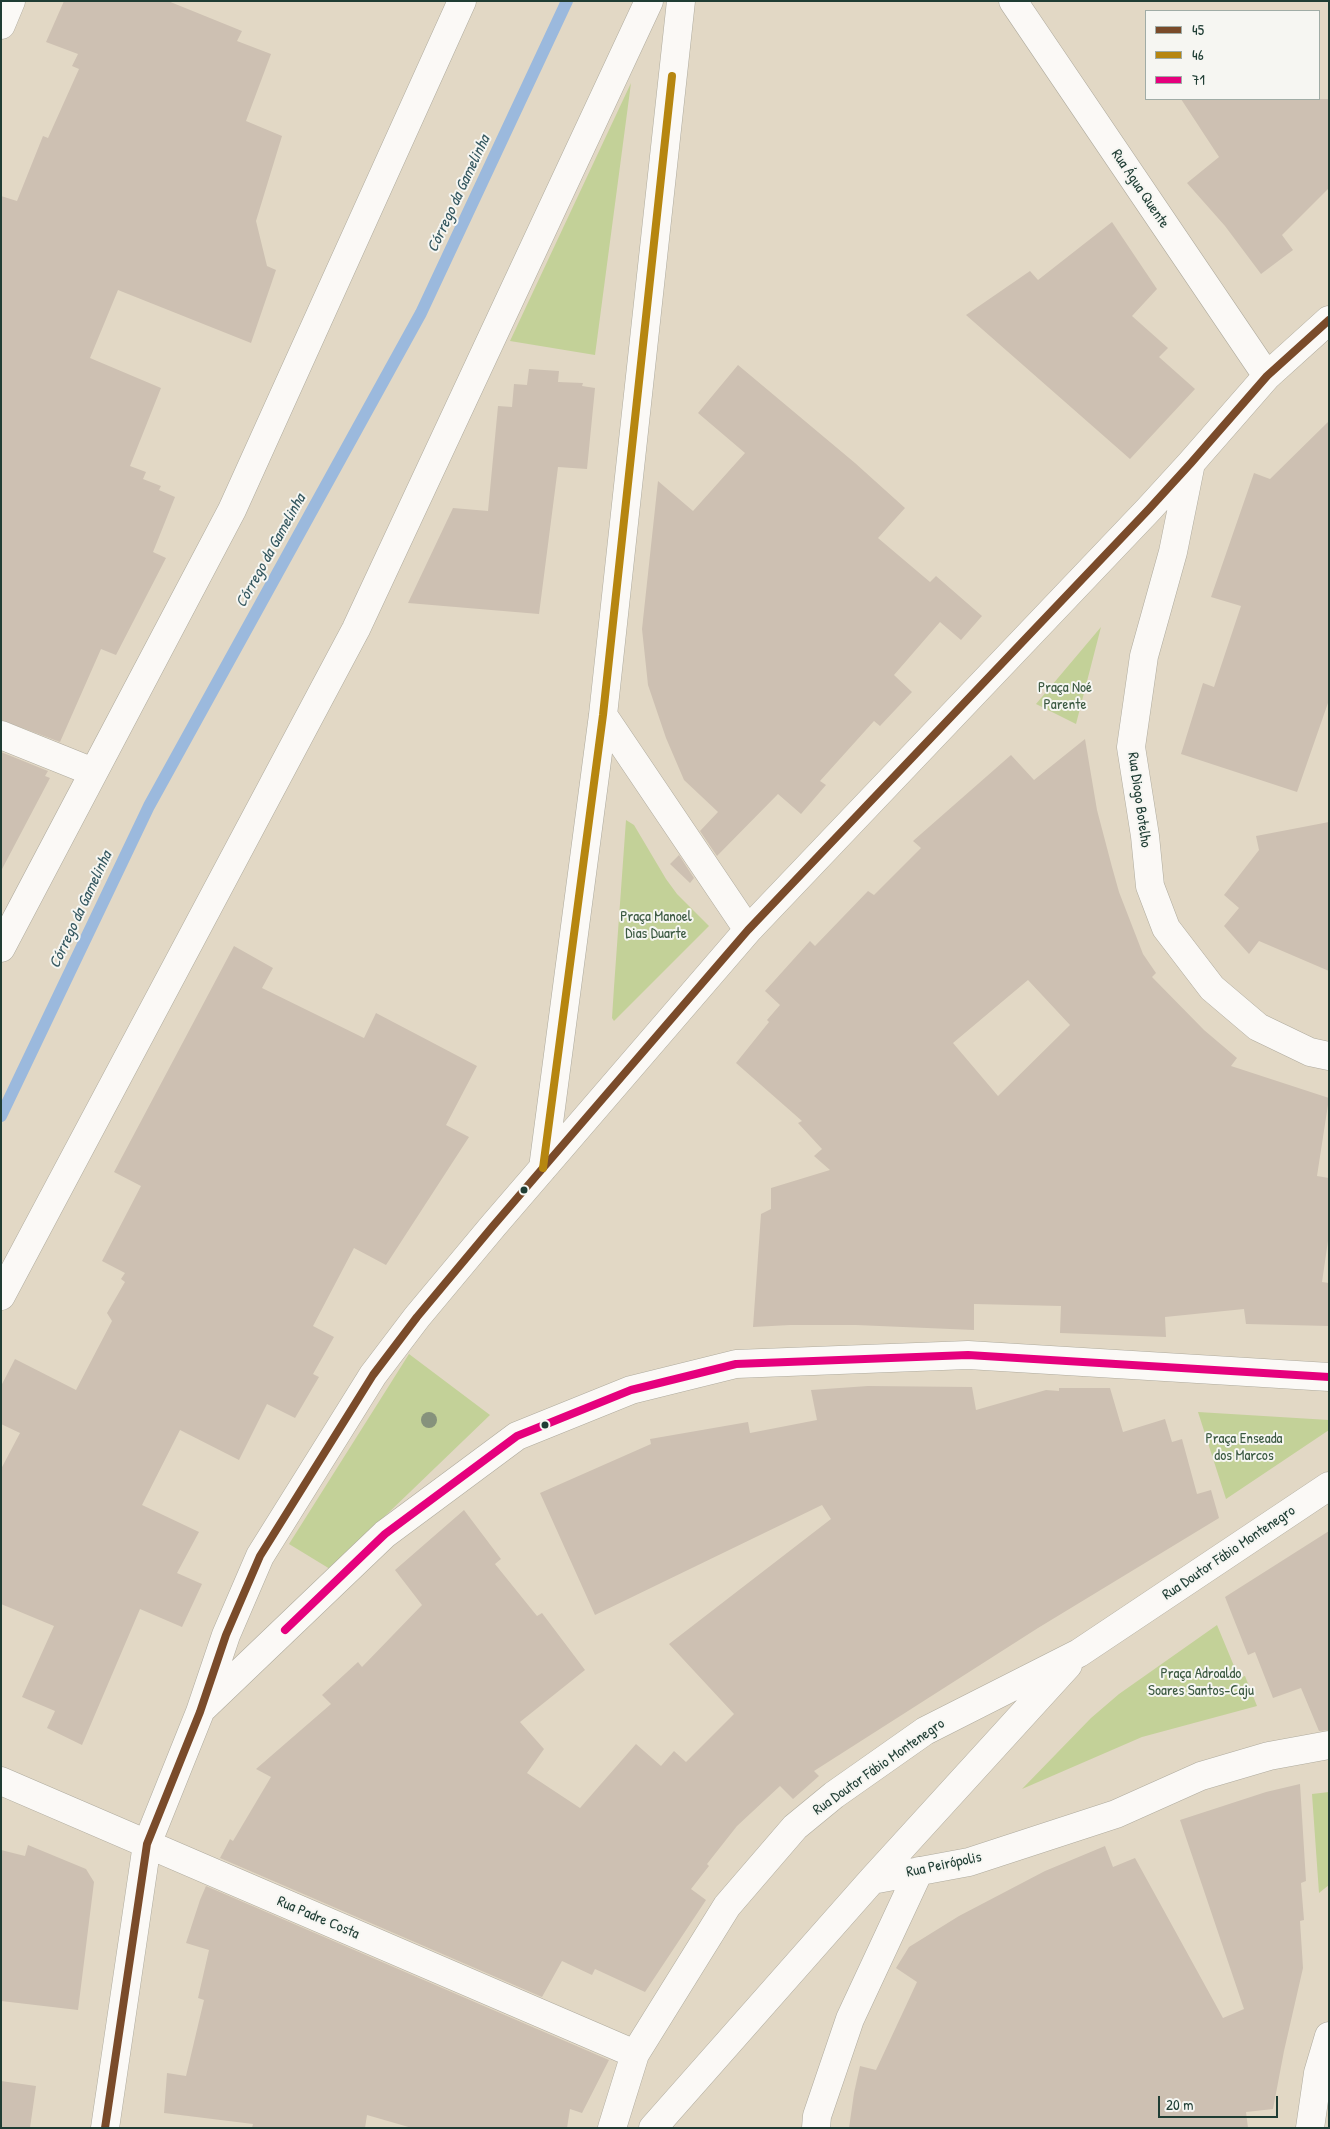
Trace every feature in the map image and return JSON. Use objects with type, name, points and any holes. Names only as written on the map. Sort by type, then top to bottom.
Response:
[{"type":"street","points":[[1,25],[11,1]]},
{"type":"street","points":[[1,948],[232,510],[462,1]]},
{"type":"street","points":[[1,1296],[356,628],[649,1]]},
{"type":"street","points":[[542,1168],[603,715],[681,1]]},
{"type":"street","name":"Rua Água Quente","points":[[1013,1],[1267,376]]},
{"type":"street","points":[[105,2128],[146,1844],[200,1712],[226,1635],[260,1556],[372,1375],[417,1317],[542,1168],[748,930],[1191,463],[1267,376],[1329,320]]},
{"type":"street","name":"Rua Diogo Botelho","points":[[1191,463],[1173,552],[1144,656],[1131,747],[1145,836],[1150,886],[1166,928],[1212,988],[1258,1027],[1310,1052],[1329,1056]]},
{"type":"street","points":[[603,715],[748,930]]},
{"type":"street","points":[[1,735],[93,772]]},
{"type":"street","points":[[200,1712],[385,1534],[516,1436],[631,1390],[736,1364],[968,1354],[1329,1377]]},
{"type":"street","name":"Rua Doutor Fábio Montenegro","points":[[635,2054],[727,1906],[795,1826],[834,1795],[925,1731],[1080,1653],[1329,1486]]},
{"type":"street","name":"Rua Doutor Fábio Montenegro","points":[[872,1880],[1080,1653]]},
{"type":"street","name":"Rua Peirópolis","points":[[872,1880],[969,1862],[1116,1814],[1209,1774],[1269,1756],[1329,1745]]},
{"type":"street","name":"Rua Padre Costa","points":[[1,1781],[635,2054]]},
{"type":"street","points":[[816,2128],[818,2116],[850,2019],[919,1872]]},
{"type":"street","points":[[653,2128],[872,1880]]},
{"type":"street","points":[[1310,2128],[1318,2073],[1329,2036]]},
{"type":"street","points":[[612,2128],[635,2054]]},
{"type":"green space","points":[[631,83],[595,355],[510,341]]},
{"type":"green space","name":"Praça Noé Parente","points":[[1101,627],[1076,724],[1036,704]]},
{"type":"green space","name":"Praça Manoel Dias Duarte","points":[[626,820],[634,825],[677,894],[709,926],[614,1021],[612,1018]]},
{"type":"green space","points":[[409,1354],[490,1415],[330,1569],[289,1544]]},
{"type":"green space","name":"Praça Enseada dos Marcos","points":[[1198,1412],[1329,1420],[1329,1430],[1226,1499]]},
{"type":"green space","name":"Praça Adroaldo Soares Santos-Caju","points":[[1217,1625],[1239,1678],[1245,1676],[1257,1706],[1142,1737],[1022,1789],[1091,1718],[1119,1694]]},
{"type":"green space","points":[[1329,1792],[1329,1885],[1319,1893],[1312,1794]]},
{"type":"building","points":[[64,1],[168,1],[242,31],[237,41],[271,54],[246,121],[282,136],[256,221],[267,266],[276,270],[251,343],[118,290],[90,358],[161,388],[130,466],[146,472],[143,479],[161,486],[159,490],[175,497],[153,552],[166,558],[116,655],[101,649],[60,742],[1,720],[1,196],[17,201],[43,136],[48,138],[79,69],[72,66],[78,54],[46,42]]},
{"type":"building","points":[[1329,99],[1329,188],[1282,235],[1293,250],[1261,274],[1225,226],[1187,183],[1219,157],[1182,100]]},
{"type":"building","points":[[1112,222],[1157,289],[1132,316],[1168,348],[1159,357],[1195,389],[1130,459],[966,315],[1030,271],[1038,280]]},
{"type":"building","points":[[738,365],[855,463],[905,508],[878,538],[930,582],[936,576],[982,616],[961,640],[940,622],[894,675],[912,692],[880,726],[874,721],[820,781],[826,785],[801,814],[778,794],[717,856],[700,831],[718,812],[684,780],[666,738],[648,685],[642,629],[658,481],[693,511],[745,453],[698,413]]},
{"type":"building","points":[[529,369],[559,371],[558,382],[583,383],[582,386],[595,388],[587,469],[558,467],[539,614],[408,603],[453,508],[488,511],[498,406],[512,407],[514,384],[527,385]]},
{"type":"building","points":[[1329,421],[1329,700],[1297,792],[1181,754],[1203,683],[1214,687],[1241,606],[1211,597],[1254,473],[1270,479]]},
{"type":"building","points":[[1085,739],[1097,810],[1119,892],[1143,954],[1156,973],[1152,977],[1204,1030],[1237,1058],[1231,1066],[1329,1098],[1317,1176],[1329,1178],[1329,1234],[1322,1282],[1329,1283],[1329,1326],[1246,1324],[1244,1309],[1165,1317],[1166,1337],[1060,1333],[1061,1306],[974,1304],[974,1330],[856,1325],[753,1327],[761,1214],[771,1209],[771,1188],[830,1170],[814,1156],[822,1149],[798,1123],[802,1121],[736,1063],[769,1022],[767,1020],[780,1005],[765,991],[810,941],[815,946],[868,891],[874,895],[921,848],[913,841],[1011,755],[1034,780]],"holes":[[[1028,980],[1070,1025],[998,1096],[953,1043]]]},
{"type":"building","points":[[1,752],[48,771],[45,776],[50,778],[1,871]]},
{"type":"building","points":[[1329,822],[1329,971],[1259,941],[1249,954],[1224,926],[1239,908],[1224,895],[1259,850],[1256,836]]},
{"type":"building","points":[[679,855],[694,878],[690,883],[670,864]]},
{"type":"building","points":[[234,946],[273,968],[262,988],[364,1038],[376,1013],[477,1066],[446,1125],[469,1137],[386,1265],[354,1248],[313,1326],[334,1337],[313,1374],[319,1377],[295,1418],[267,1404],[239,1460],[180,1430],[142,1505],[199,1532],[177,1573],[202,1584],[182,1627],[140,1609],[82,1745],[47,1728],[55,1711],[22,1697],[54,1626],[1,1604],[1,1469],[20,1433],[1,1424],[1,1386],[15,1359],[76,1390],[112,1321],[107,1313],[125,1282],[121,1279],[125,1273],[102,1261],[141,1186],[114,1172]]},
{"type":"building","points":[[868,1386],[972,1387],[976,1410],[1046,1390],[1059,1391],[1059,1388],[1110,1388],[1123,1432],[1165,1419],[1172,1442],[1182,1439],[1197,1494],[1211,1490],[1219,1518],[1038,1628],[814,1771],[819,1776],[793,1799],[780,1786],[737,1826],[707,1864],[709,1866],[691,1889],[706,1900],[645,1992],[595,1969],[592,1975],[562,1961],[542,1997],[220,1858],[230,1839],[233,1841],[271,1777],[256,1769],[331,1704],[322,1695],[358,1662],[362,1667],[422,1605],[395,1570],[464,1510],[501,1559],[495,1564],[537,1616],[542,1613],[585,1670],[520,1722],[544,1749],[527,1773],[580,1808],[636,1744],[661,1766],[674,1751],[686,1762],[734,1714],[669,1644],[831,1519],[822,1505],[595,1615],[540,1493],[651,1444],[650,1439],[748,1422],[750,1433],[817,1420],[811,1390]]},
{"type":"building","points":[[1329,1531],[1329,1730],[1319,1731],[1301,1688],[1273,1698],[1255,1652],[1248,1655],[1225,1597]]},
{"type":"building","points":[[1300,1784],[1306,1881],[1301,1883],[1304,1920],[1300,1921],[1303,1968],[1273,2109],[1246,2112],[1248,2128],[849,2128],[860,2066],[876,2070],[917,1982],[896,1968],[909,1947],[959,1916],[1045,1871],[1105,1846],[1113,1867],[1135,1858],[1223,2018],[1244,2009],[1180,1820],[1266,1792]]},
{"type":"building","points":[[28,1845],[86,1869],[94,1882],[78,2010],[1,2001],[1,1850],[25,1856]]},
{"type":"building","points":[[206,1886],[609,2060],[582,2113],[570,2109],[567,2128],[412,2128],[367,2115],[365,2128],[252,2128],[253,2124],[164,2113],[167,2073],[186,2076],[204,2000],[198,1998],[209,1950],[186,1943]]},
{"type":"building","points":[[1,2081],[36,2086],[30,2128],[1,2128]]},
{"type":"waterway","name":"Córrego da Gamelinha","points":[[1,1116],[149,806],[421,313],[567,1]]},
{"type":"transit line","name":"46","points":[[543,1168],[603,715],[672,76]]},
{"type":"transit line","name":"45","points":[[105,2128],[147,1844],[200,1712],[226,1635],[260,1556],[373,1375],[417,1317],[493,1226],[748,930],[1149,509],[1267,376],[1329,320]]},
{"type":"transit line","name":"71","points":[[285,1630],[385,1534],[517,1436],[631,1390],[736,1364],[968,1355],[1329,1377]]}]
